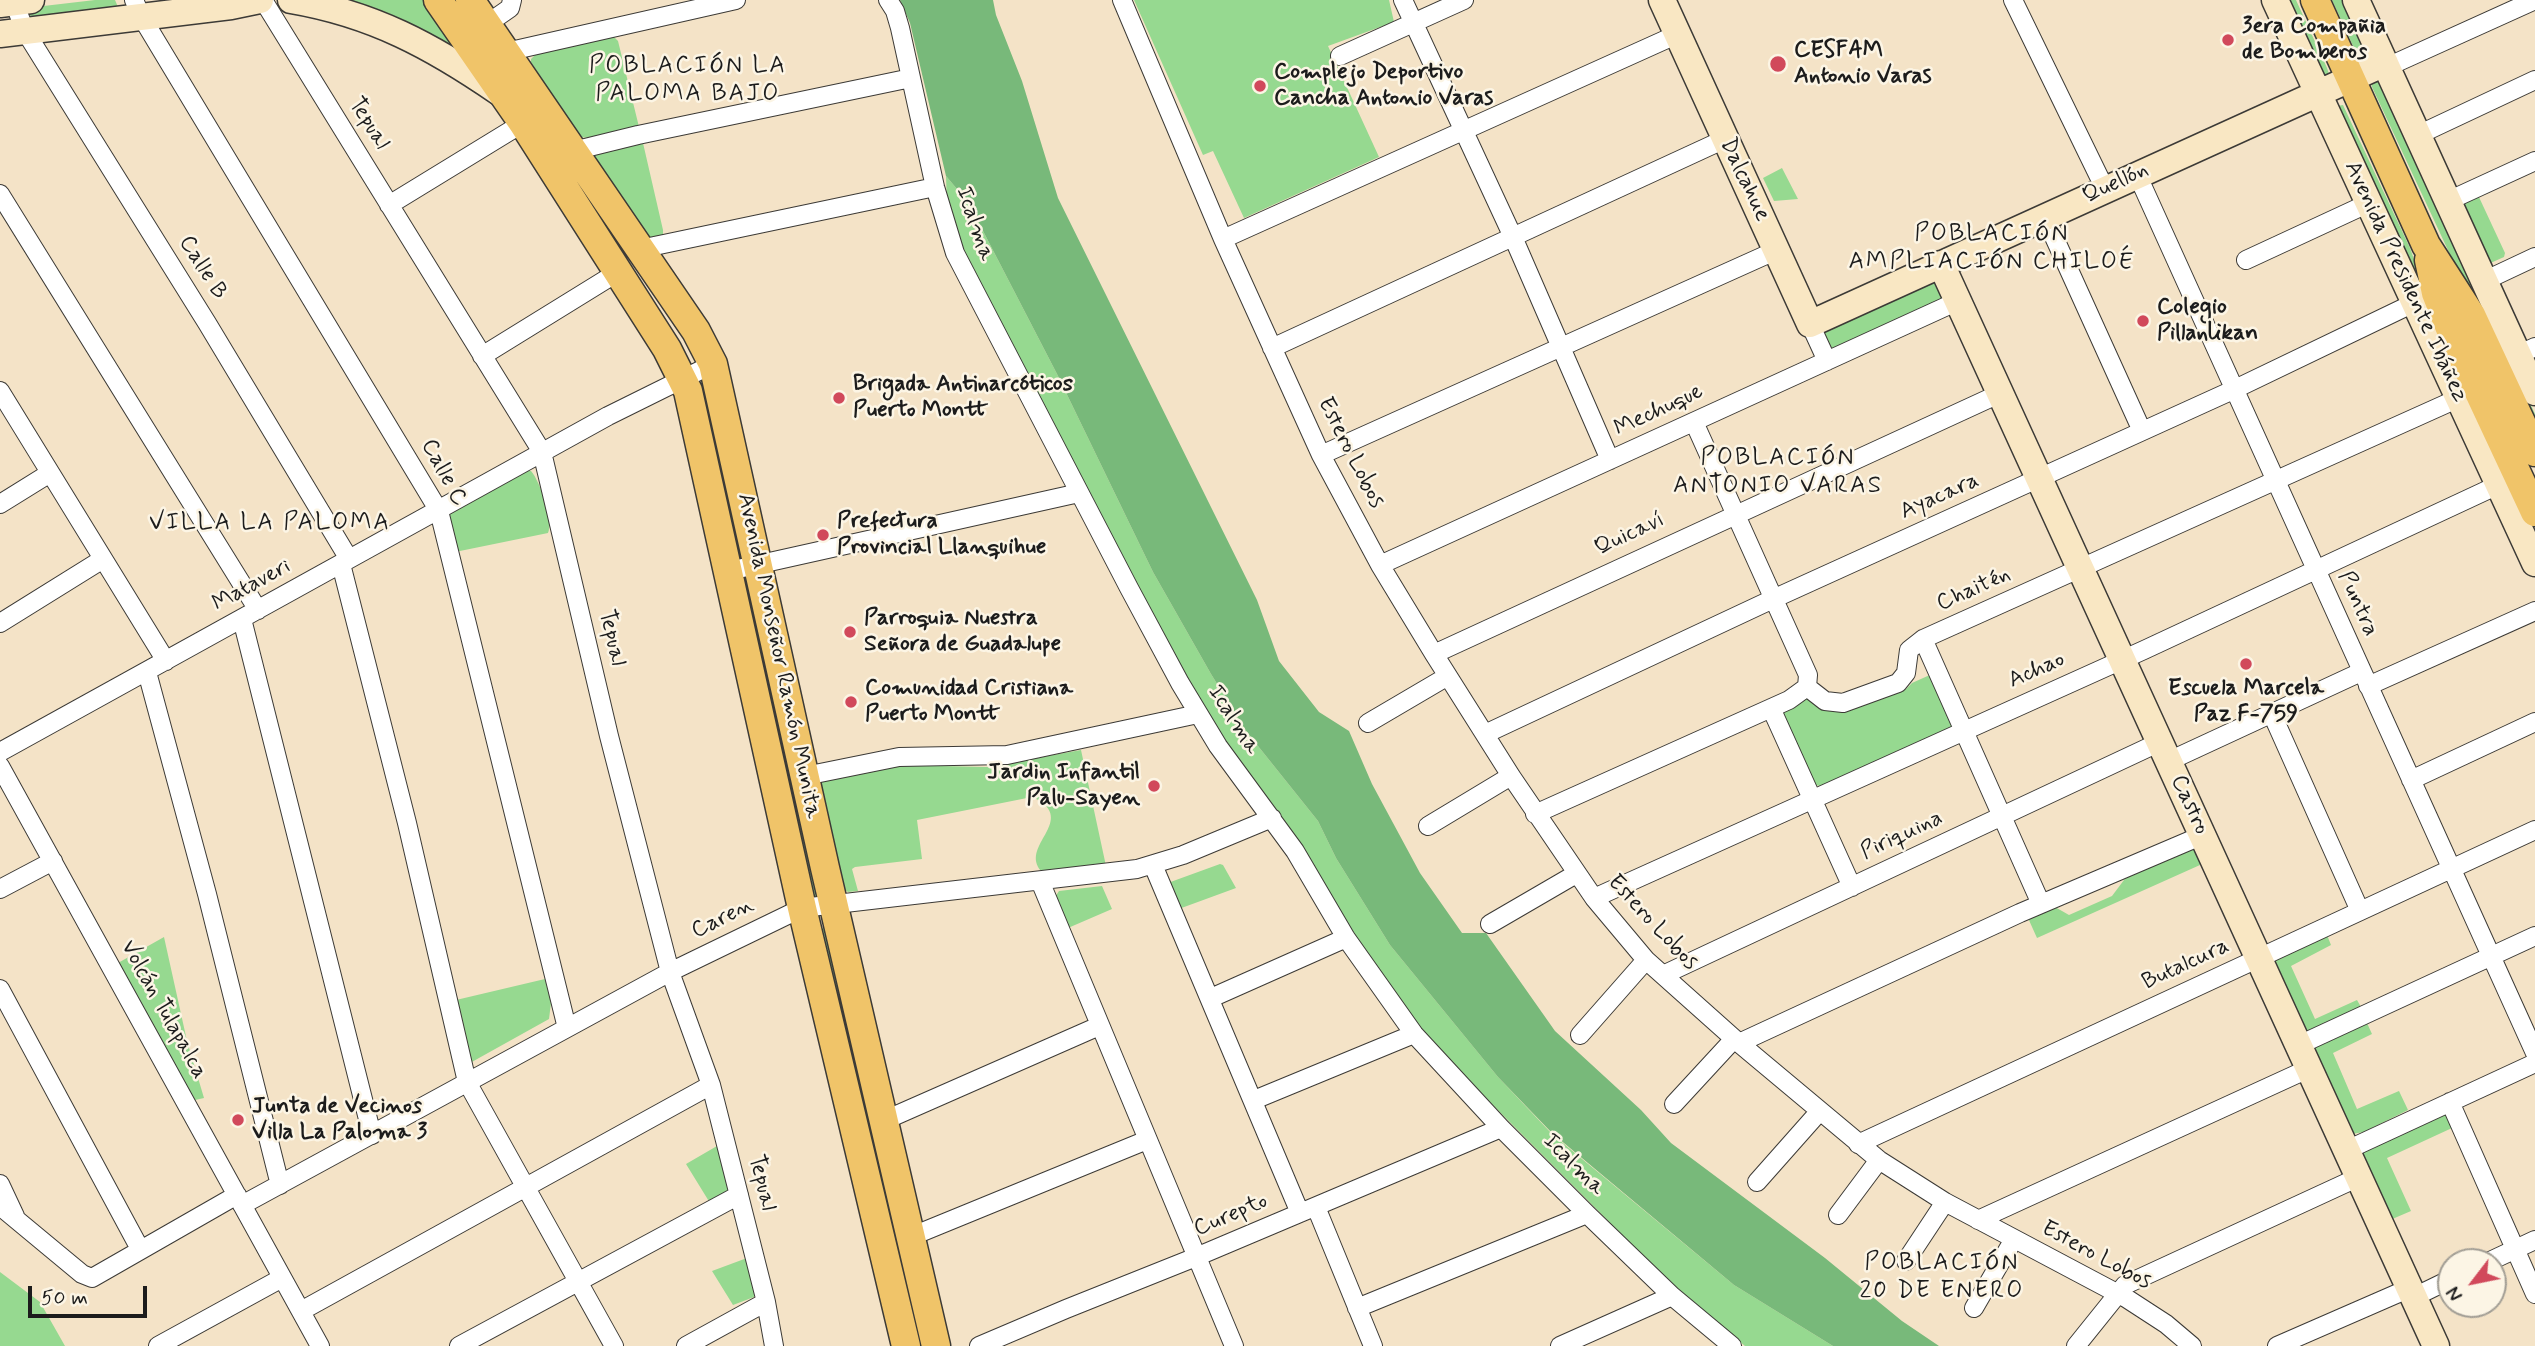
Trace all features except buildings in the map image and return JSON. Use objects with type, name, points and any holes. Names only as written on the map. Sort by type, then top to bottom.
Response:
[{"type":"main road","name":"Avenida Monseñor Ramón Munita","points":[[438,0],[523,123],[683,378],[695,416],[802,908],[906,1346]]},
{"type":"main road","name":"Avenida Monseñor Ramón Munita","points":[[470,0],[696,331],[713,364],[833,903],[936,1346]]},
{"type":"main road","name":"Avenida Presidente Ibáñez","points":[[2315,0],[2426,245],[2471,315],[2535,452]]},
{"type":"main road","name":"Avenida Presidente Ibáñez","points":[[2426,245],[2436,293],[2451,330],[2533,504]]},
{"type":"street","points":[[12,32],[137,8],[231,6],[261,0]]},
{"type":"street","name":"Tepual","points":[[261,0],[542,452],[609,736],[670,972],[711,1085],[766,1301],[774,1346]]},
{"type":"street","name":"Avenida Monseñor Ramón Munita","points":[[291,0],[393,28],[503,94]]},
{"type":"street","points":[[486,24],[510,8],[512,0]]},
{"type":"street","points":[[506,52],[736,0]]},
{"type":"street","name":"Icalma","points":[[888,0],[895,11],[900,28],[935,187],[949,238],[962,271],[1217,746],[1295,851],[1346,938],[1414,1034],[1501,1128],[1587,1214],[1672,1296],[1732,1346]]},
{"type":"street","name":"Estero Lobos","points":[[1122,0],[1223,239],[1321,455],[1380,565],[1434,654],[1535,814],[1594,898],[1646,960],[1736,1041],[1858,1144],[1945,1202],[2117,1293],[2166,1324],[2192,1346]]},
{"type":"street","points":[[1402,0],[1513,237],[1610,460]]},
{"type":"street","points":[[1340,56],[1464,0]]},
{"type":"street","points":[[2013,0],[2105,189]]},
{"type":"street","name":"Avenida Presidente Ibáñez","points":[[2275,0],[2535,564]]},
{"type":"street","points":[[2356,0],[2484,281],[2527,351],[2535,392]]},
{"type":"street","points":[[2386,65],[2535,0]]},
{"type":"street","name":"Calle B","points":[[15,2],[12,32],[207,323],[345,562],[467,1082],[614,1346]]},
{"type":"street","name":"Dalcahue","points":[[1669,2],[1678,34],[1827,360]]},
{"type":"street","name":"Calle C","points":[[137,8],[439,511],[567,1028]]},
{"type":"street","points":[[1223,239],[1678,34]]},
{"type":"street","name":"Quellón","points":[[1810,324],[2137,174],[2386,65]]},
{"type":"street","points":[[573,151],[911,78]]},
{"type":"street","points":[[2417,135],[2535,80]]},
{"type":"street","points":[[388,205],[523,123]]},
{"type":"street","points":[[1272,348],[1725,139]]},
{"type":"street","points":[[2448,201],[2535,162]]},
{"type":"street","name":"Puntra","points":[[2137,174],[2535,1053]]},
{"type":"street","points":[[639,248],[935,187]]},
{"type":"street","points":[[0,194],[250,615],[372,1135]]},
{"type":"street","points":[[2246,260],[2369,203]]},
{"type":"street","points":[[2045,217],[2142,431]]},
{"type":"street","points":[[1321,455],[1777,250]]},
{"type":"street","points":[[2484,281],[2535,257]]},
{"type":"street","name":"Castro","points":[[1941,264],[2436,1346]]},
{"type":"street","points":[[482,356],[618,272]]},
{"type":"street","name":"Mechuque","points":[[1380,565],[1958,302]]},
{"type":"street","name":"Ayacara","points":[[1485,734],[1773,599],[2233,390],[2416,302]]},
{"type":"street","name":"Mataveri","points":[[0,752],[542,452],[713,364]]},
{"type":"street","points":[[0,391],[166,661]]},
{"type":"street","name":"Quicaví","points":[[1434,654],[2001,393]]},
{"type":"street","name":"Chaitén","points":[[1807,687],[1825,701],[1843,703],[1898,683],[1906,673],[1909,650],[1923,639],[2459,398]]},
{"type":"street","points":[[1535,814],[1790,700],[1807,687],[1808,675],[1694,422]]},
{"type":"street","points":[[0,504],[50,473]]},
{"type":"street","name":"Achao","points":[[1594,898],[2123,659],[2498,485]]},
{"type":"street","points":[[729,571],[1079,493]]},
{"type":"street","points":[[0,624],[103,559]]},
{"type":"street","name":"Piriquina","points":[[1664,975],[2002,817],[2165,752],[2365,679],[2535,611]]},
{"type":"street","points":[[1923,639],[2041,904]]},
{"type":"street","points":[[147,671],[210,906],[280,1185]]},
{"type":"street","points":[[1368,723],[1448,676]]},
{"type":"street","points":[[1771,708],[1852,887]]},
{"type":"street","points":[[805,776],[899,757],[1007,755],[1198,714]]},
{"type":"street","points":[[2272,714],[2360,911]]},
{"type":"street","points":[[2411,780],[2535,722]]},
{"type":"street","name":"Volcán Tulapalca","points":[[0,766],[320,1346]]},
{"type":"street","points":[[1428,826],[1511,776]]},
{"type":"street","name":"Caren","points":[[16,1219],[89,1277],[98,1276],[140,1249],[239,1200],[280,1185],[670,972],[802,908],[1128,871],[1153,865],[1272,818]]},
{"type":"street","name":"Butalcura","points":[[1858,1144],[2535,830]]},
{"type":"street","points":[[1674,1104],[1736,1041],[2041,904],[2203,835]]},
{"type":"street","points":[[0,889],[53,861]]},
{"type":"street","points":[[1153,865],[1254,1100],[1357,1308],[1373,1346]]},
{"type":"street","points":[[1490,924],[1576,874]]},
{"type":"street","points":[[1040,881],[1234,1346]]},
{"type":"street","points":[[1978,1220],[2304,1057],[2491,956],[2535,936]]},
{"type":"street","points":[[1211,999],[1346,938]]},
{"type":"street","points":[[1580,1035],[1646,960]]},
{"type":"street","points":[[0,989],[140,1249]]},
{"type":"street","points":[[883,1121],[1099,1026]]},
{"type":"street","points":[[1254,1100],[1414,1034]]},
{"type":"street","points":[[2347,1150],[2535,1063]]},
{"type":"street","points":[[301,1311],[711,1085]]},
{"type":"street","points":[[2450,1102],[2535,1294]]},
{"type":"street","points":[[1757,1182],[1819,1112]]},
{"type":"street","name":"Curepto","points":[[979,1346],[1501,1128]]},
{"type":"street","points":[[910,1237],[1147,1140]]},
{"type":"street","points":[[1838,1214],[1880,1160]]},
{"type":"street","points":[[2076,1346],[2125,1285],[2359,1177]]},
{"type":"street","points":[[0,1184],[16,1219]]},
{"type":"street","points":[[459,1346],[739,1195]]},
{"type":"street","points":[[1906,1261],[1945,1202]]},
{"type":"street","points":[[0,1206],[16,1219]]},
{"type":"street","points":[[1357,1308],[1587,1214]]},
{"type":"street","points":[[1974,1308],[2014,1240]]},
{"type":"street","points":[[2507,1253],[2535,1240]]},
{"type":"street","points":[[158,1346],[282,1278]]},
{"type":"street","points":[[2277,1346],[2437,1284]]},
{"type":"street","points":[[1560,1346],[1672,1296]]},
{"type":"street","points":[[686,1346],[766,1301]]},
{"type":"green space","points":[[115,0],[118,7],[31,18],[29,13],[35,7]]},
{"type":"green space","points":[[321,0],[426,0],[465,52]]},
{"type":"green space","points":[[900,0],[993,0],[996,15],[1022,81],[1058,198],[1257,600],[1279,661],[1319,712],[1349,731],[1372,784],[1420,873],[1462,933],[1486,933],[1555,1031],[1641,1110],[1671,1143],[1825,1258],[1902,1321],[1939,1346],[1833,1346],[1734,1285],[1552,1133],[1498,1077],[1390,945],[1336,858],[1318,821],[1246,731],[1211,674],[1153,572],[1057,374],[968,202],[946,176],[910,23]]},
{"type":"green space","name":"Complejo Deportivo Cancha Antonio Varas","points":[[1134,0],[1389,0],[1394,22],[1328,46],[1379,157],[1244,218],[1213,151],[1203,155]]},
{"type":"green space","points":[[2282,0],[2296,0],[2329,74],[2322,79]]},
{"type":"green space","points":[[2332,0],[2345,0],[2365,51],[2363,53],[2354,48]]},
{"type":"green space","points":[[614,37],[618,41],[639,127],[590,138],[579,137],[531,59],[535,55]]},
{"type":"green space","points":[[2376,77],[2383,83],[2535,414],[2535,437],[2372,87],[2371,82]]},
{"type":"green space","points":[[2343,105],[2410,248],[2443,340],[2337,106]]},
{"type":"green space","points":[[643,143],[663,230],[663,236],[647,240],[594,159],[595,154]]},
{"type":"green space","points":[[1782,168],[1798,199],[1774,201],[1763,178]]},
{"type":"green space","points":[[946,176],[968,202],[1057,374],[1153,572],[1211,674],[1246,731],[1318,821],[1336,858],[1390,945],[1498,1077],[1552,1134],[1734,1285],[1833,1346],[1745,1346],[1677,1290],[1431,1043],[1383,981],[1204,711],[959,249],[947,207]]},
{"type":"green space","points":[[2478,195],[2505,253],[2504,257],[2486,265],[2456,202]]},
{"type":"green space","points":[[1933,278],[1944,295],[1942,300],[1830,354],[1817,325]]},
{"type":"green space","points":[[531,471],[535,476],[542,492],[549,520],[548,533],[455,552],[448,525],[453,510]]},
{"type":"green space","points":[[749,576],[822,897],[813,902],[739,580]]},
{"type":"green space","points":[[1932,674],[1954,724],[1950,729],[1820,786],[1815,785],[1783,713],[1807,697],[1822,706],[1906,689],[1912,683]]},
{"type":"green space","points":[[1081,750],[1106,866],[1041,871],[1036,862],[1037,853],[1049,828],[1050,811],[1040,801],[1027,798],[917,820],[922,859],[855,867],[852,869],[858,891],[848,892],[838,885],[836,850],[818,787],[822,782],[898,765],[986,767]]},
{"type":"green space","points":[[2196,848],[2202,863],[2200,865],[2037,938],[2028,918],[2055,907],[2069,915],[2112,896],[2127,876]]},
{"type":"green space","points":[[1220,864],[1236,888],[1176,910],[1165,884]]},
{"type":"green space","points":[[1102,886],[1112,909],[1068,928],[1055,897],[1059,891]]},
{"type":"green space","points":[[828,927],[921,1342],[817,930]]},
{"type":"green space","points":[[2325,930],[2331,945],[2291,966],[2315,1019],[2357,1000],[2361,1007],[2305,1031],[2271,957]]},
{"type":"green space","points":[[164,937],[187,1041],[204,1098],[195,1100],[118,963]]},
{"type":"green space","points":[[545,979],[551,1003],[549,1019],[470,1063],[456,1000]]},
{"type":"green space","points":[[2367,1023],[2372,1034],[2333,1053],[2357,1109],[2399,1091],[2408,1110],[2364,1132],[2352,1134],[2313,1052],[2314,1047]]},
{"type":"green space","points":[[2444,1113],[2448,1115],[2452,1128],[2387,1158],[2411,1211],[2390,1220],[2361,1154]]},
{"type":"green space","points":[[717,1146],[729,1188],[710,1203],[686,1164]]},
{"type":"green space","points":[[747,1258],[754,1297],[733,1305],[712,1271]]},
{"type":"green space","points":[[0,1272],[40,1302],[65,1346],[0,1346]]},
{"type":"place","name":"3era Compañia de Bomberos","points":[[2228,40]]},
{"type":"place","name":"CESFAM Antonio Varas","points":[[1778,64]]},
{"type":"place","name":"Complejo Deportivo Cancha Antonio Varas","points":[[1260,86]]},
{"type":"place","name":"Colegio Pillanlikan","points":[[2143,321]]},
{"type":"place","name":"Brigada Antinarcóticos Puerto Montt","points":[[839,398]]},
{"type":"place","name":"Prefectura Provincial Llanquihue","points":[[823,535]]},
{"type":"place","name":"Parroquia Nuestra Señora de Guadalupe","points":[[850,632]]},
{"type":"place","name":"Escuela Marcela Paz F-759","points":[[2246,664]]},
{"type":"place","name":"Comunidad Cristiana Puerto Montt","points":[[851,702]]},
{"type":"place","name":"Jardin Infantil Palu-Sayen","points":[[1154,786]]},
{"type":"place","name":"Junta de Vecinos Villa La Paloma 3","points":[[238,1120]]},
{"type":"district","name":"POBLACIÓN LA PALOMA BAJO","points":[[688,81]]},
{"type":"district","name":"POBLACIÓN AMPLIACIÓN CHILOÉ","points":[[1992,249]]},
{"type":"district","name":"POBLACIÓN ANTONIO VARAS","points":[[1778,473]]},
{"type":"district","name":"VILLA LA PALOMA","points":[[270,524]]},
{"type":"district","name":"POBLACIÓN 20 DE ENERO","points":[[1942,1278]]}]
